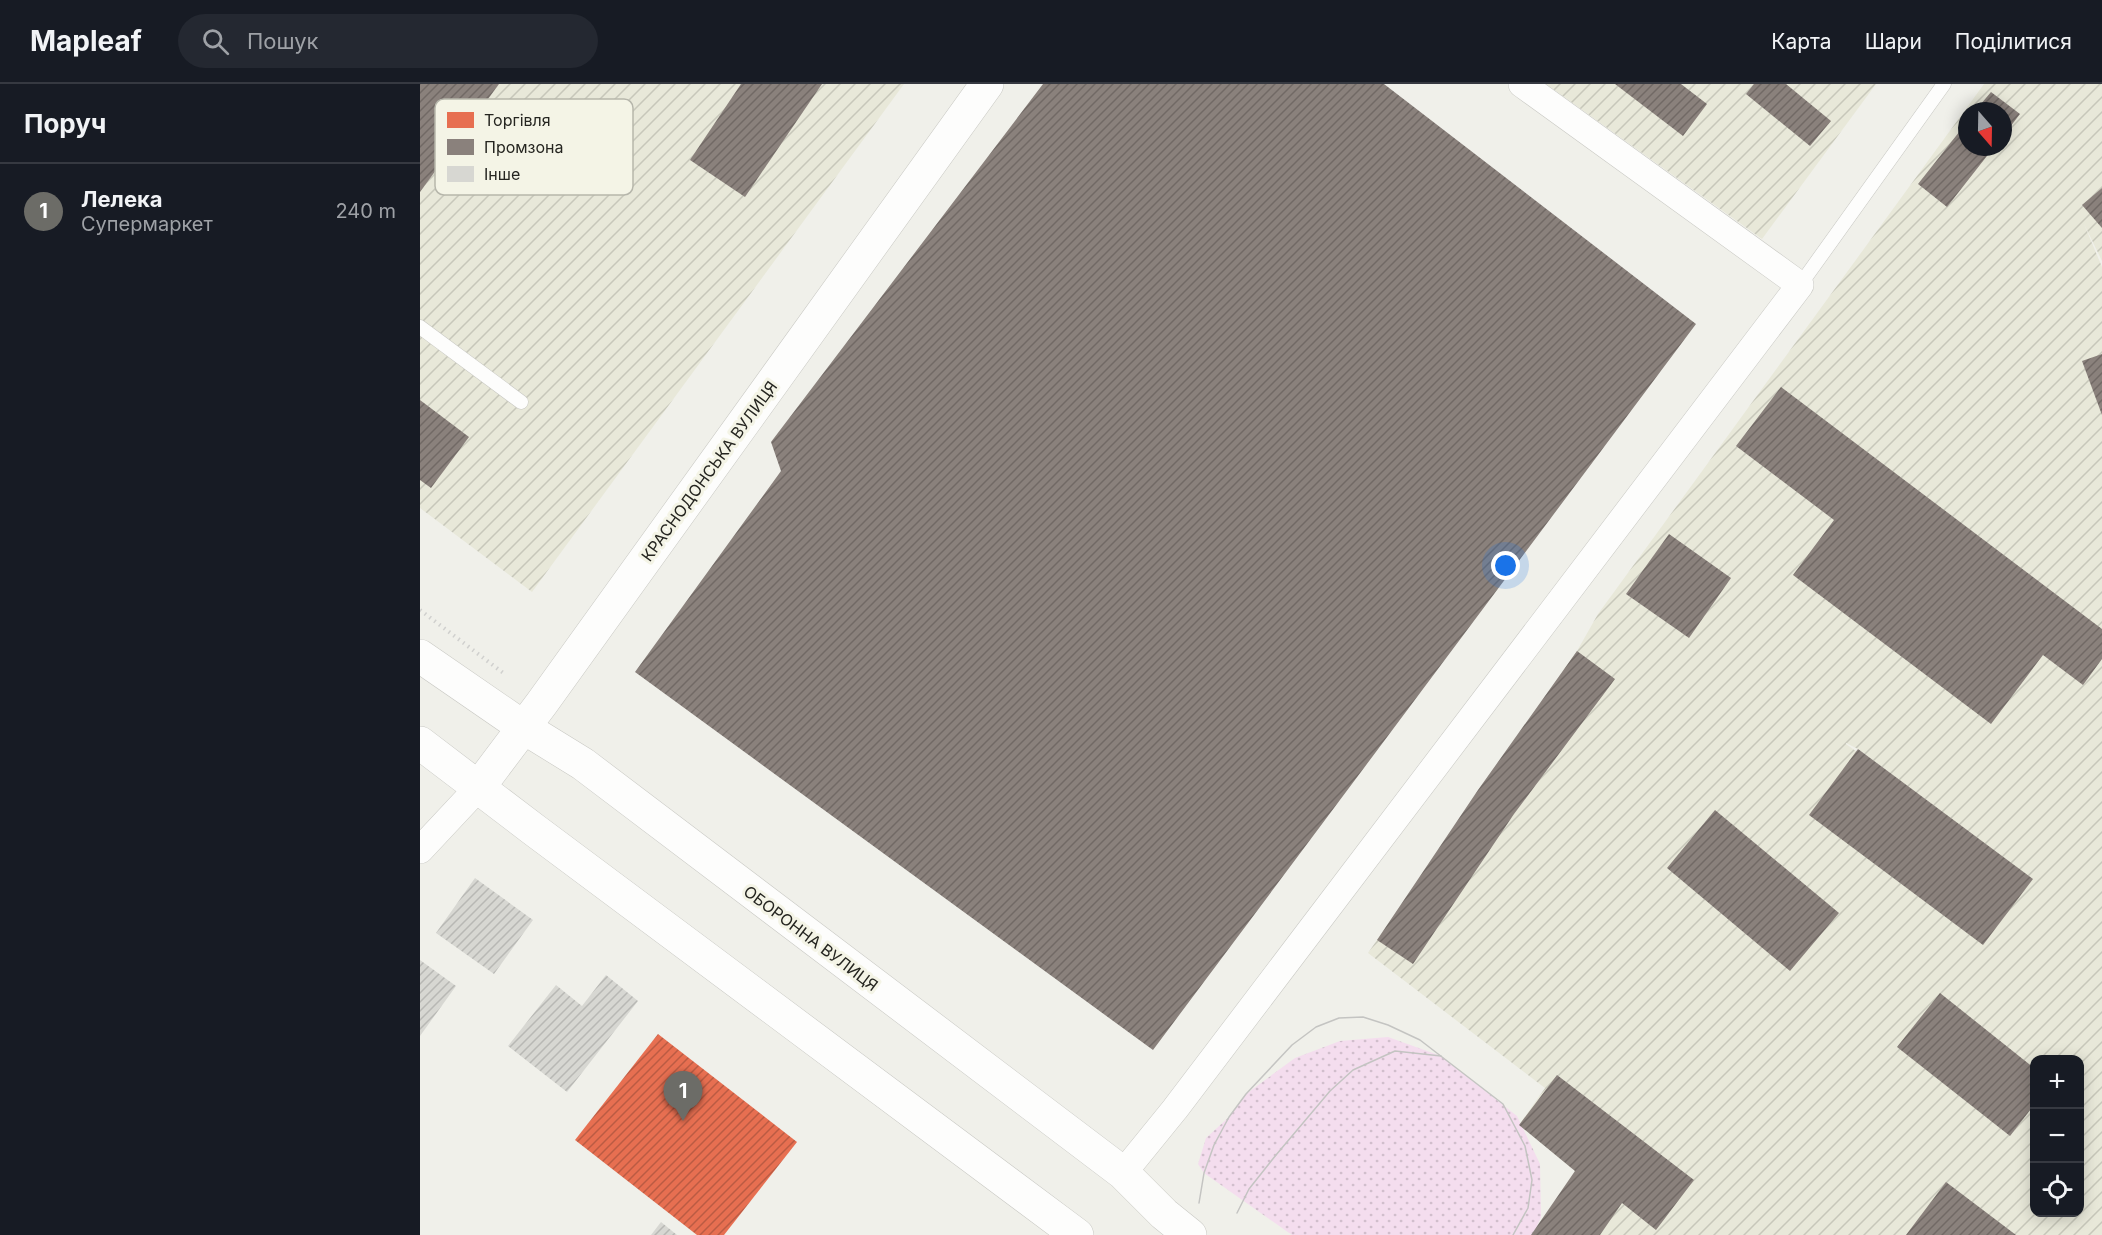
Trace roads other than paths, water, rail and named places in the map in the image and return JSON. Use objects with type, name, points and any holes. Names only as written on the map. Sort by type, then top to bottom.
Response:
[{"type":"main road","name":"КРАСНОДОНСЬКА ВУЛИЦЯ","points":[[478,788],[987,84]]},
{"type":"main road","name":"ОБОРОННА ВУЛИЦЯ","points":[[420,656],[533,715],[583,764],[1123,1173],[1164,1214],[1190,1235]]},
{"type":"main road","points":[[420,743],[1077,1235]]},
{"type":"street","points":[[1123,1173],[1175,1109],[1800,285],[1522,84]]},
{"type":"street","name":"КРАСНОДОНСЬКА ВУЛИЦЯ","points":[[420,850],[478,788]]},
{"type":"lane","points":[[1800,285],[1944,84]]},
{"type":"lane","points":[[420,327],[521,402]]},
{"type":"tram line","points":[[1199,1203],[1204,1173],[1214,1145],[1229,1117],[1246,1094],[1292,1045],[1316,1027],[1339,1018],[1363,1017],[1388,1025],[1420,1040],[1503,1104],[1525,1146],[1532,1180],[1528,1208],[1513,1235]]},
{"type":"tram line","points":[[1237,1213],[1249,1189],[1276,1155],[1330,1091],[1353,1070],[1395,1051],[1441,1056]]},
{"type":"place","name":"Лелека","points":[[683,1121]]}]
